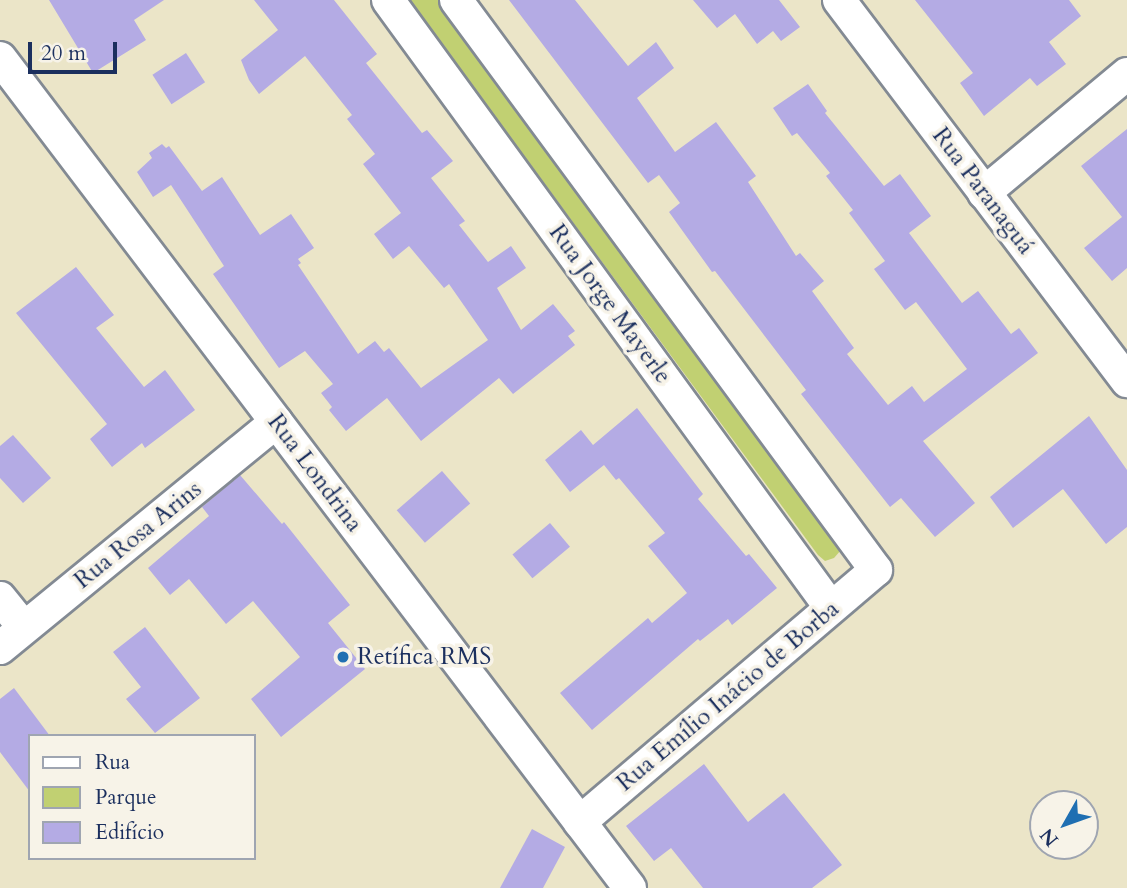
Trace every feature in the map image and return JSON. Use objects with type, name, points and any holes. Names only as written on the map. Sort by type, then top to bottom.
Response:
[{"type":"street","name":"Rua Jorge Mayerle","points":[[388,0],[831,608]]},
{"type":"street","name":"Rua Emílio Inácio de Borba","points":[[456,0],[876,570],[580,822]]},
{"type":"street","name":"Rua Paranaguá","points":[[839,0],[1127,381]]},
{"type":"street","name":"Rua Londrina","points":[[0,58],[630,888]]},
{"type":"street","points":[[984,193],[1127,74]]},
{"type":"street","name":"Rua Rosa Arins","points":[[0,648],[276,422]]},
{"type":"street","points":[[0,598],[24,628]]},
{"type":"green space","points":[[409,0],[438,0],[839,543],[841,550],[834,558],[825,561],[818,555]]},
{"type":"building","points":[[49,0],[164,0],[134,20],[146,40],[93,73]]},
{"type":"building","points":[[254,0],[334,0],[377,54],[366,63],[422,133],[427,130],[453,161],[431,178],[465,221],[459,225],[488,262],[511,246],[526,268],[497,288],[521,330],[553,304],[575,331],[568,336],[575,345],[513,394],[499,378],[421,441],[387,398],[346,431],[329,410],[332,407],[321,393],[333,384],[305,351],[279,368],[213,274],[224,266],[171,185],[153,197],[137,172],[152,158],[149,153],[162,144],[166,148],[169,146],[202,191],[222,177],[260,235],[291,214],[314,248],[298,259],[301,263],[298,265],[358,354],[375,341],[384,352],[389,348],[421,388],[488,340],[449,284],[444,288],[409,246],[393,259],[374,234],[401,213],[363,164],[375,154],[347,119],[352,115],[305,56],[259,94],[249,80],[241,60],[278,30]]},
{"type":"building","points":[[509,0],[575,0],[628,66],[656,42],[674,68],[637,98],[675,152],[716,122],[756,176],[748,182],[796,256],[800,253],[824,281],[812,291],[854,348],[847,354],[888,405],[912,386],[924,402],[967,369],[916,302],[905,310],[874,269],[885,261],[849,213],[853,210],[826,176],[830,173],[797,133],[792,136],[773,108],[808,84],[827,111],[825,113],[884,186],[900,174],[931,216],[909,233],[962,303],[978,291],[1011,334],[1019,328],[1038,353],[923,441],[975,503],[935,537],[901,498],[890,507],[801,394],[806,390],[715,271],[712,272],[669,212],[680,203],[659,175],[648,183]]},
{"type":"building","points":[[693,0],[779,0],[800,27],[781,41],[773,31],[757,44],[735,14],[717,28]]},
{"type":"building","points":[[915,0],[1069,0],[1081,16],[1049,42],[1066,64],[1037,86],[1030,78],[984,116],[960,83],[973,73]]},
{"type":"building","points":[[186,53],[205,82],[172,104],[152,75]]},
{"type":"building","points":[[1127,129],[1127,268],[1112,281],[1084,248],[1122,217],[1081,166]]},
{"type":"building","points":[[76,267],[114,315],[96,328],[144,387],[165,370],[195,410],[145,448],[142,443],[112,467],[90,439],[107,424],[16,313]]},
{"type":"building","points":[[637,408],[703,494],[698,499],[777,588],[732,625],[728,619],[700,641],[698,639],[592,730],[560,693],[648,618],[652,623],[687,593],[648,546],[665,533],[619,478],[616,480],[604,465],[570,492],[545,460],[581,430],[593,445]]},
{"type":"building","points":[[1089,416],[1127,470],[1127,527],[1106,544],[1063,489],[1013,528],[990,497]]},
{"type":"building","points":[[13,435],[51,478],[23,503],[0,478],[0,446]]},
{"type":"building","points":[[442,471],[470,503],[425,543],[397,510]]},
{"type":"building","points":[[240,475],[282,524],[284,522],[350,605],[328,623],[365,669],[281,737],[251,699],[300,657],[253,601],[226,624],[189,579],[170,595],[148,568],[209,516],[202,507]]},
{"type":"building","points":[[550,523],[570,547],[532,578],[512,554]]},
{"type":"building","points":[[145,627],[200,698],[155,733],[126,699],[141,687],[113,652]]},
{"type":"building","points":[[14,688],[48,734],[28,734],[28,789],[0,752],[0,699]]},
{"type":"building","points":[[704,764],[748,822],[784,793],[842,865],[812,888],[703,888],[671,848],[654,861],[626,826]]},
{"type":"building","points":[[532,829],[565,847],[543,888],[500,888]]},
{"type":"place","name":"Retífica RMS","points":[[343,657]]}]
